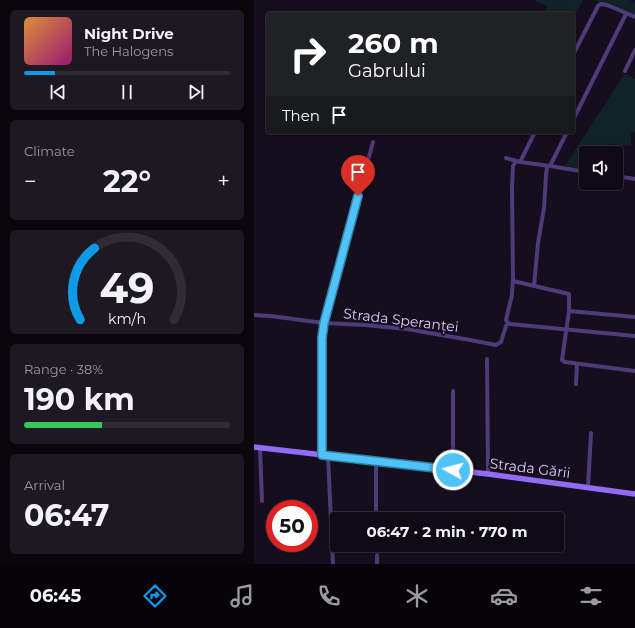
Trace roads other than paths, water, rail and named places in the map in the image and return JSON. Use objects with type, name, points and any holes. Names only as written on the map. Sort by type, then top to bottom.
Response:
[{"type":"main road","name":"Strada Gării","points":[[254,447],[488,474],[635,494]]},
{"type":"street","points":[[575,51],[598,6],[601,4],[607,5],[635,17]]},
{"type":"street","points":[[575,116],[626,14]]},
{"type":"street","points":[[624,71],[635,50]]},
{"type":"street","points":[[534,134],[518,162],[513,166],[513,281],[507,322],[567,330],[635,336]]},
{"type":"street","points":[[534,286],[538,243],[544,208],[546,176],[549,166],[566,134]]},
{"type":"street","points":[[333,564],[325,455],[322,338],[324,323],[372,142]]},
{"type":"street","points":[[506,158],[518,162],[579,171]]},
{"type":"street","points":[[623,177],[635,178]]},
{"type":"street","points":[[513,281],[569,294],[567,330],[562,360],[577,364],[635,371]]},
{"type":"street","points":[[569,311],[635,317]]},
{"type":"street","name":"Strada Speranței","points":[[254,315],[407,330],[496,345],[501,342],[507,322]]},
{"type":"street","points":[[488,359],[488,474]]},
{"type":"street","points":[[576,384],[577,364]]},
{"type":"street","points":[[453,391],[453,470]]},
{"type":"street","points":[[588,487],[591,433]]},
{"type":"street","points":[[260,448],[262,501]]},
{"type":"street","points":[[376,461],[376,512]]},
{"type":"street","points":[[377,555],[377,564]]}]
